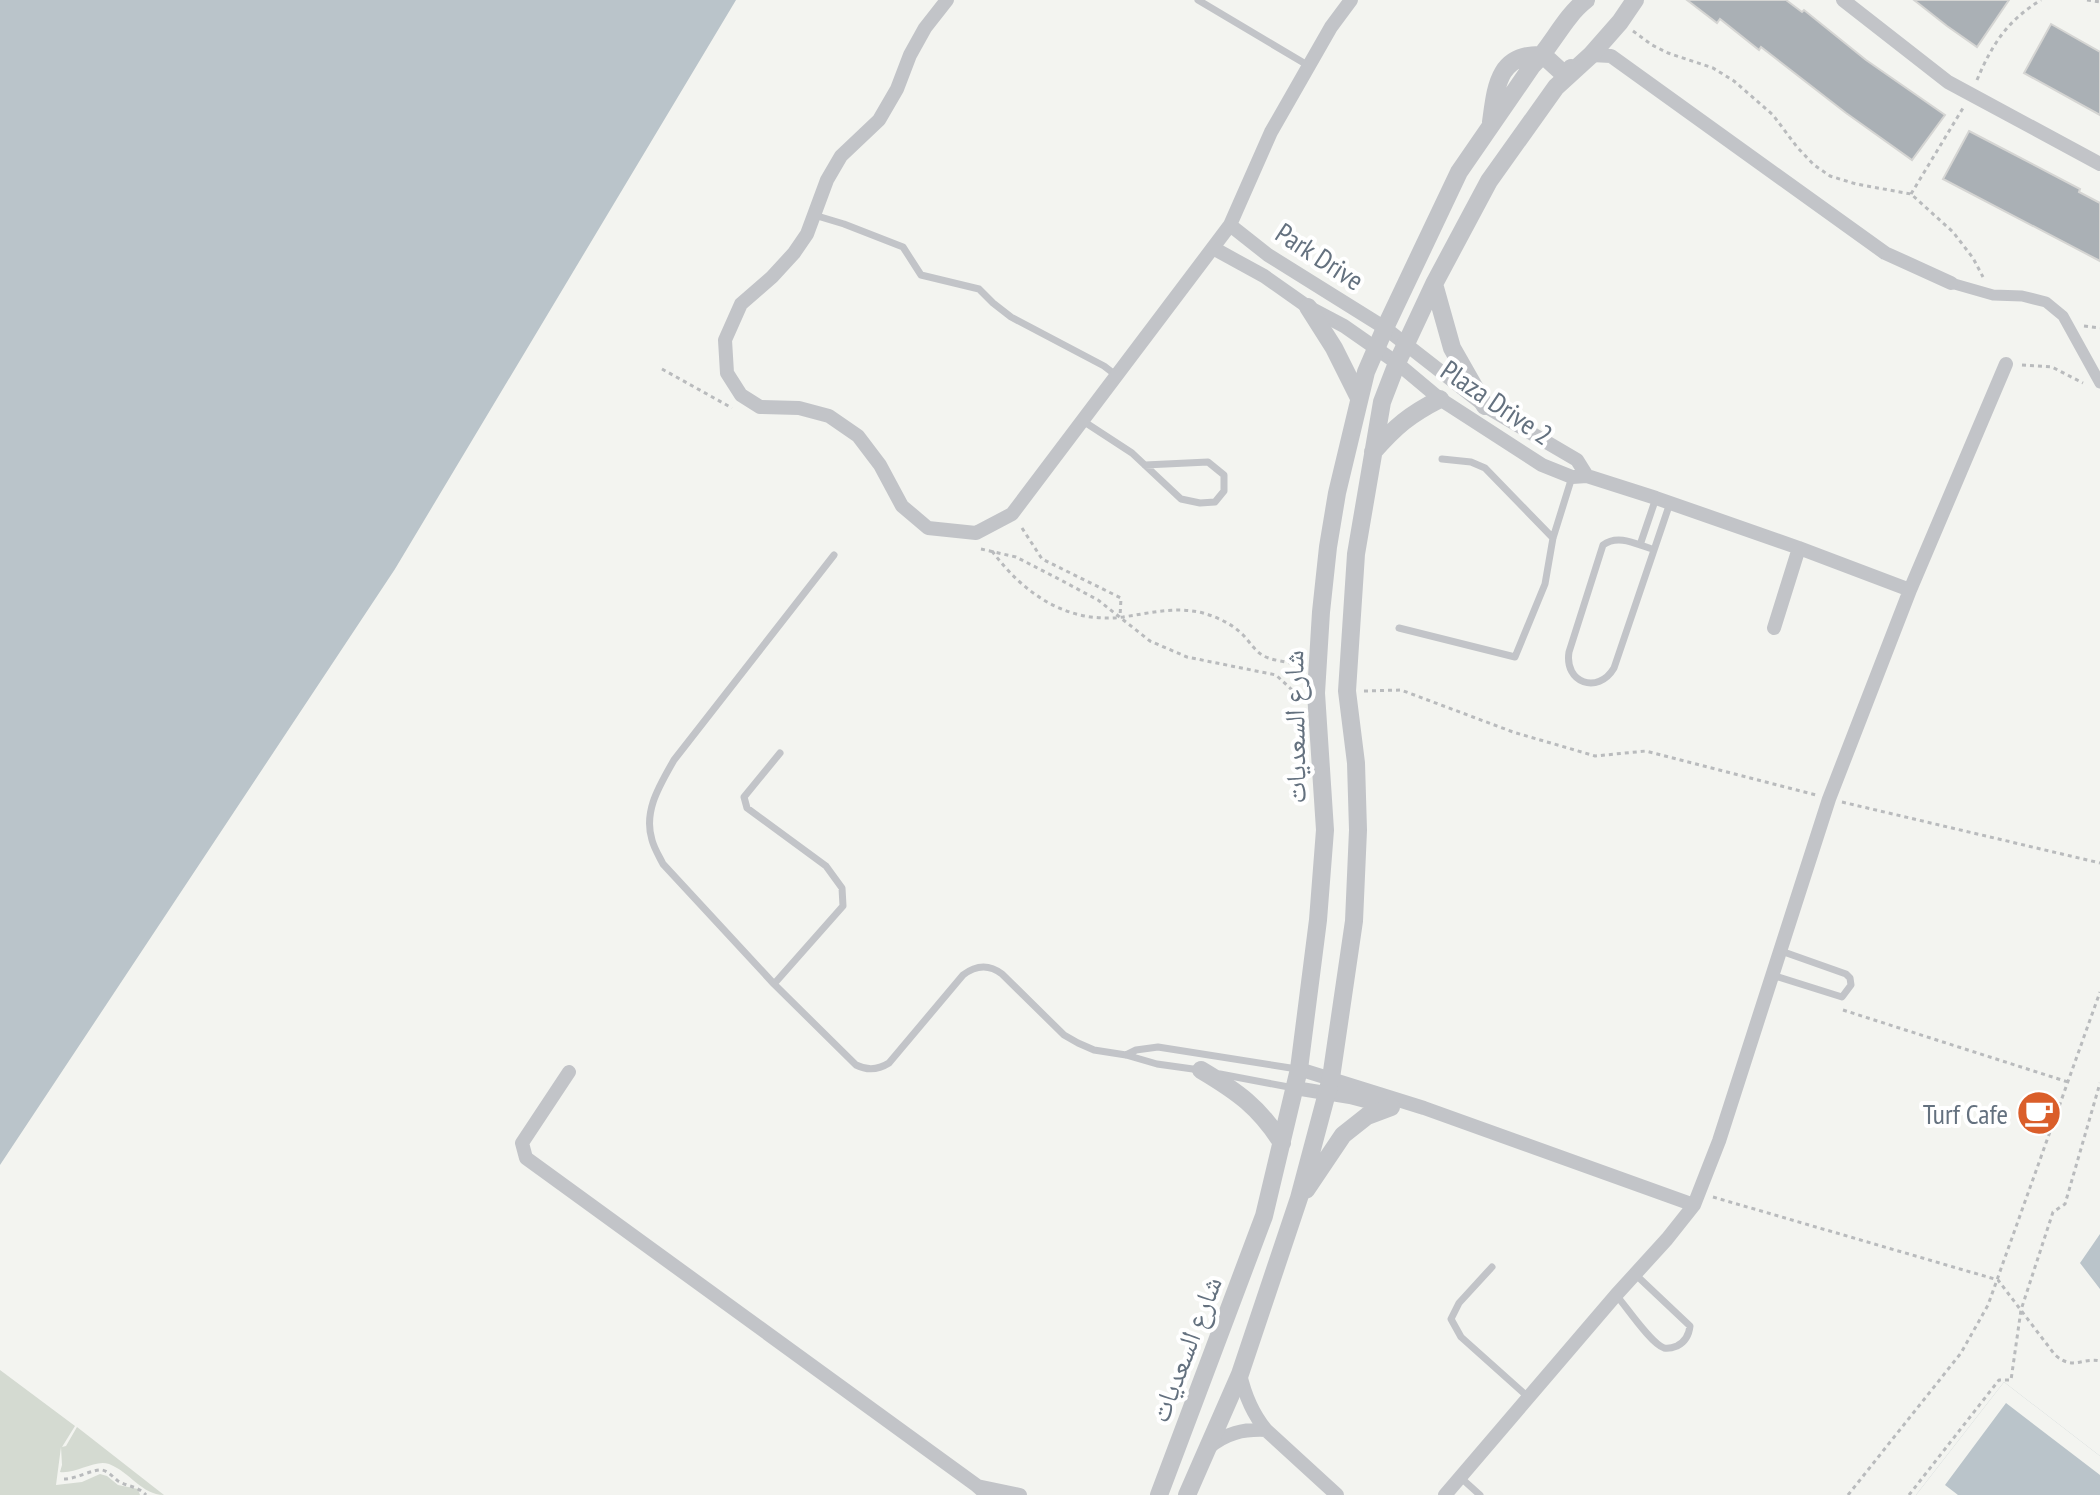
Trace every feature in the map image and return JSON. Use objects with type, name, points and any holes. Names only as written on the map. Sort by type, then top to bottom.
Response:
[{"type":"street","points":[[947,0],[925,28],[879,120],[841,156],[827,180],[807,234],[772,277],[741,304],[725,340],[727,373],[741,395],[760,407],[799,408],[829,416],[858,436],[880,465],[902,506],[928,528],[976,533],[1012,514],[1230,225],[1271,132],[1331,27],[1351,0]]},
{"type":"street","name":"شارع السعديات","points":[[1159,1495],[1264,1216],[1299,1069],[1318,920],[1325,830],[1316,693],[1321,612],[1337,493],[1366,372],[1459,172],[1532,66],[1586,0]]},
{"type":"street","points":[[1594,0],[1543,55],[1566,76],[1600,31],[1627,12],[1611,0]]},
{"type":"street","points":[[1843,0],[1948,82],[2100,164]]},
{"type":"street","name":"شارع السعديات","points":[[1187,1495],[1240,1374],[1299,1198],[1329,1086],[1354,921],[1358,845],[1356,763],[1347,691],[1356,554],[1382,402],[1434,284],[1489,181],[1556,87],[1591,55],[1627,12]]},
{"type":"street","points":[[1591,55],[1611,56],[1885,253],[1951,283],[1993,295],[2022,296],[2046,302],[2063,316],[2094,385]]},
{"type":"street","name":"Park Drive","points":[[1230,225],[1268,255],[1407,344]]},
{"type":"street","name":"Park Drive","points":[[1213,248],[1264,276],[1397,363]]},
{"type":"street","points":[[1434,284],[1452,348],[1485,406]]},
{"type":"street","points":[[1308,307],[1334,348],[1359,398]]},
{"type":"street","name":"Plaza Drive 2","points":[[1407,344],[1485,406],[1577,460],[1579,476]]},
{"type":"street","name":"Plaza Drive 2","points":[[1397,363],[1440,399],[1542,465],[1663,500],[1910,590]]},
{"type":"street","points":[[1445,1495],[1667,1239],[1696,1199],[1719,1141],[1829,799],[1910,590],[2006,364]]},
{"type":"street","points":[[1373,452],[1399,424],[1440,399]]},
{"type":"street","points":[[1774,628],[1799,548]]},
{"type":"street","points":[[1299,1069],[1329,1086],[1391,1107],[1457,1128],[1501,1136]]},
{"type":"street","points":[[1201,1070],[1254,1106],[1282,1143]]},
{"type":"street","points":[[569,1072],[522,1143],[526,1158],[982,1490],[1020,1495]]},
{"type":"street","points":[[1295,1088],[1329,1086],[1424,1108],[1696,1199]]},
{"type":"street","points":[[1299,1198],[1343,1135],[1367,1116],[1391,1107]]},
{"type":"street","points":[[1240,1374],[1249,1404],[1266,1430],[1337,1495]]},
{"type":"street","points":[[1206,1450],[1218,1439],[1233,1432],[1266,1430]]},
{"type":"lane","points":[[1198,0],[1309,66]]},
{"type":"lane","points":[[814,215],[903,247],[921,275],[979,289],[1011,317],[1104,366],[1117,376]]},
{"type":"lane","points":[[1083,421],[1132,453],[1181,499],[1215,502],[1224,491],[1224,475],[1208,462],[1145,465]]},
{"type":"lane","points":[[1442,459],[1471,462],[1485,468],[1553,538]]},
{"type":"lane","points":[[1399,628],[1515,657],[1545,584],[1553,538],[1579,476]]},
{"type":"lane","points":[[1640,545],[1663,500]]},
{"type":"lane","points":[[1652,549],[1613,539],[1600,550],[1568,658],[1570,670],[1578,679],[1596,683],[1614,668],[1652,549],[1663,500]]},
{"type":"lane","points":[[834,555],[674,760],[648,816],[651,840],[663,864],[774,984],[862,1068],[876,1069],[889,1063],[963,975],[984,966],[1002,974],[1064,1035],[1078,1043],[1102,1052],[1157,1064],[1295,1088]]},
{"type":"lane","points":[[774,984],[843,906],[842,888],[826,866],[747,808],[744,797],[780,753]]},
{"type":"lane","points":[[1772,975],[1842,997],[1851,985],[1846,974],[1780,951]]},
{"type":"lane","points":[[1126,1055],[1136,1050],[1158,1047],[1299,1069]]},
{"type":"lane","points":[[1492,1267],[1459,1303],[1451,1319],[1461,1337],[1528,1397]]},
{"type":"lane","points":[[1616,1295],[1661,1347],[1669,1349],[1682,1344],[1690,1326],[1635,1274]]},
{"type":"lane","points":[[1460,1477],[1480,1495]]},
{"type":"path","points":[[2087,0],[2100,2]]},
{"type":"path","points":[[1627,12],[1652,45],[1713,68],[1734,81],[1773,115],[1814,165],[1830,176],[1911,194],[1953,232],[1973,258],[1993,295]]},
{"type":"path","points":[[2006,364],[2052,367],[2094,385]]},
{"type":"path","points":[[1012,514],[1042,559],[1121,598],[1120,617]]},
{"type":"path","points":[[992,551],[1008,573],[1028,591],[1071,612],[1097,617],[1175,609],[1202,613],[1222,620],[1242,633],[1265,657],[1291,663]]},
{"type":"path","points":[[1347,691],[1401,690],[1513,732],[1595,756],[1646,751],[1829,799],[2100,863]]},
{"type":"path","points":[[1848,1495],[1961,1353],[1982,1318],[2100,992]]},
{"type":"path","points":[[1844,1010],[2068,1082]]},
{"type":"path","points":[[1909,1495],[1999,1380],[2011,1380],[2021,1310],[2053,1212],[2065,1204],[2100,1083]]},
{"type":"path","points":[[1696,1199],[1998,1280],[2063,1362],[2100,1361]]},
{"type":"path","points":[[64,1479],[105,1471],[146,1495]]},
{"type":"shaded area","points":[[0,0],[736,0],[395,569],[0,1165]]},
{"type":"shaded area","points":[[2100,1234],[2100,1289],[2080,1263]]},
{"type":"shaded area","points":[[0,1370],[75,1426],[62,1447],[66,1446],[77,1427],[164,1495],[149,1491],[109,1464],[98,1463],[60,1472],[61,1447],[56,1485],[82,1482],[100,1474],[118,1485],[138,1489],[140,1495],[0,1495]]},
{"type":"shaded area","points":[[2004,1382],[2100,1456],[2100,1495],[1916,1495]]},
{"type":"pier","points":[[2004,1382],[2100,1456],[2100,1475],[2006,1403],[1945,1485],[1958,1495],[1916,1495]]},
{"type":"building","points":[[1687,0],[1786,0],[1802,12],[1804,10],[1866,60],[1945,115],[1912,160],[1761,47],[1759,50],[1720,19],[1717,23]]},
{"type":"building","points":[[1914,0],[2009,0],[1977,47]]},
{"type":"building","points":[[2051,24],[2100,52],[2100,115],[2024,73]]},
{"type":"building","points":[[1969,131],[2080,189],[2079,192],[2100,203],[2100,261],[1943,179]]},
{"type":"place","name":"Turf Cafe","points":[[2039,1113]]}]
